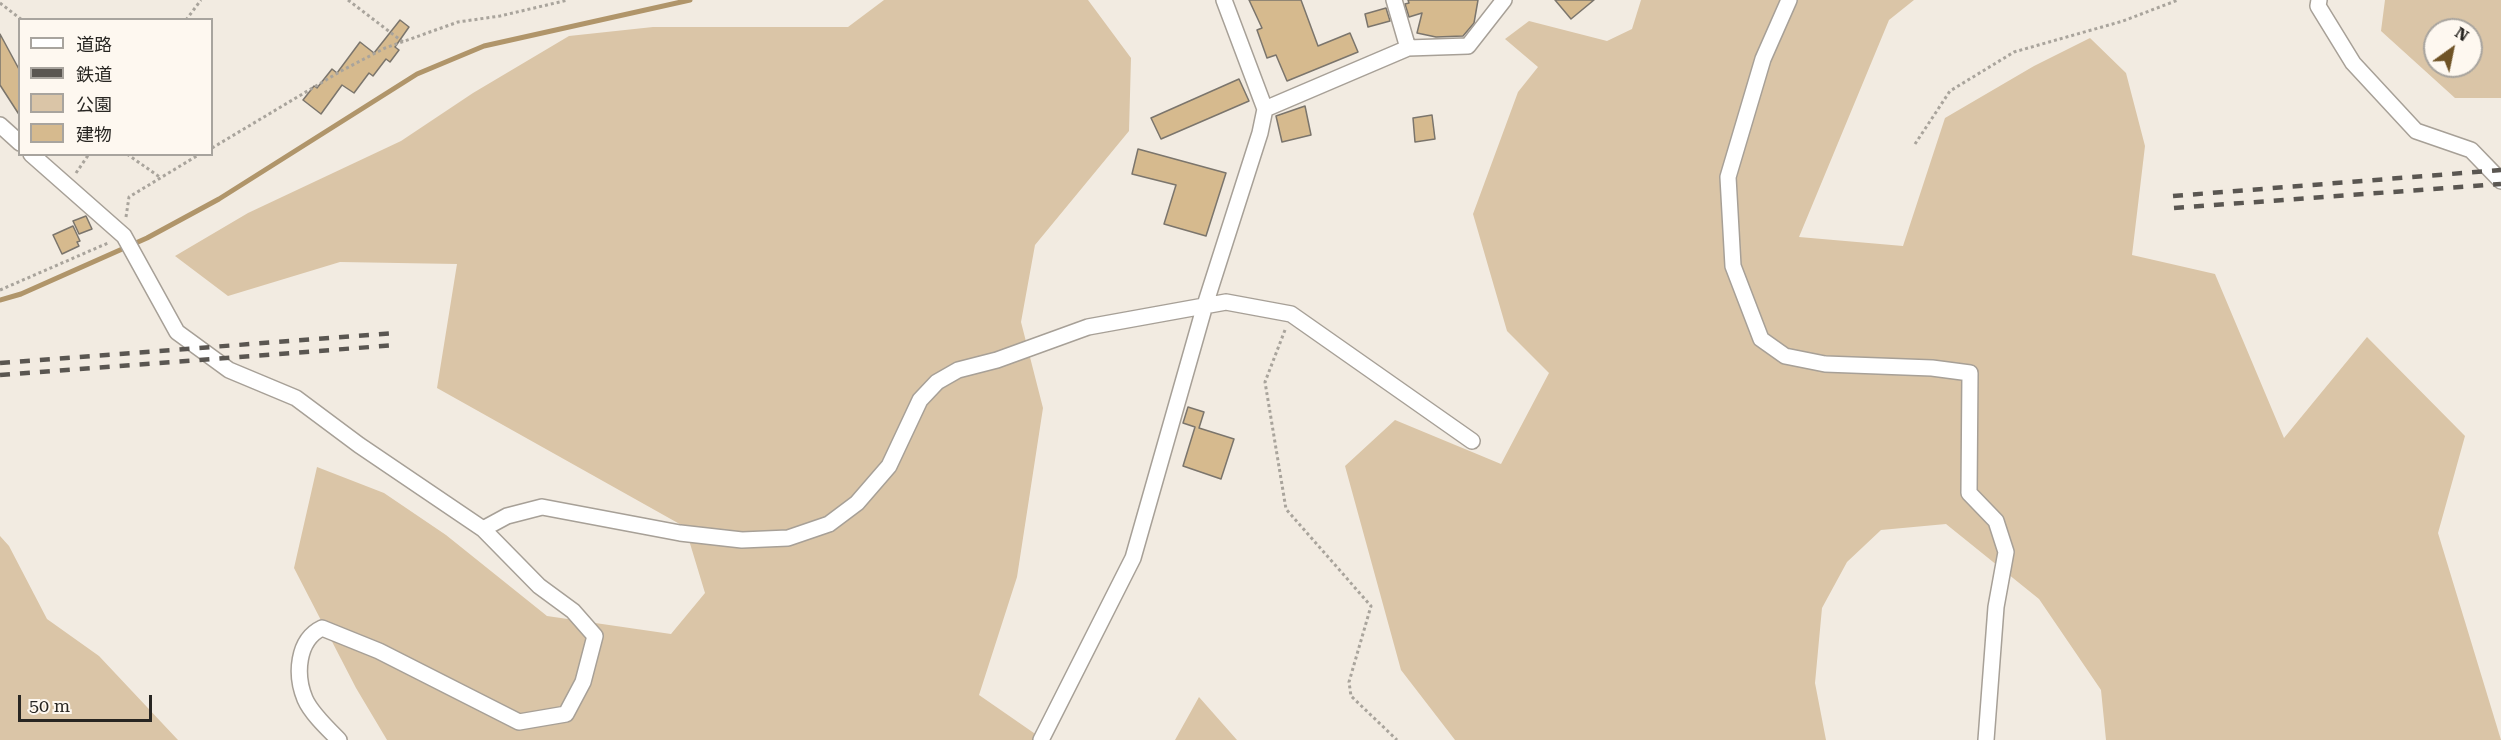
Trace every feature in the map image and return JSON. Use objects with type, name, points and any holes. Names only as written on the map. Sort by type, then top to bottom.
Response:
[{"type":"street","points":[[1041,740],[1132,558],[1205,305],[1260,133],[1265,109],[1224,0]]},
{"type":"street","points":[[1394,0],[1408,48]]},
{"type":"street","points":[[1265,109],[1408,48],[1468,46],[1504,0]]},
{"type":"street","points":[[1789,0],[1763,59],[1728,177],[1733,266],[1761,339],[1785,356],[1825,364],[1932,368],[1970,373],[1969,493],[1996,521],[2006,552],[1996,607],[1986,740]]},
{"type":"street","points":[[2319,0],[2318,6],[2353,63],[2416,131],[2471,150],[2501,181]]},
{"type":"street","points":[[0,125],[18,141]]},
{"type":"street","points":[[33,156],[125,238],[177,332],[229,370],[296,398],[359,445],[483,529],[538,586],[573,611],[595,636],[583,682],[566,714],[519,722],[379,651],[322,628],[310,634],[300,657],[300,675],[305,700],[339,740]]},
{"type":"street","points":[[483,529],[507,516],[542,507],[690,534],[742,540],[788,538],[829,524],[856,503],[890,466],[920,400],[944,378],[958,370],[997,360],[1088,327],[1226,302],[1291,314],[1472,441]]},
{"type":"path","points":[[188,18],[201,0]]},
{"type":"path","points":[[348,0],[403,42]]},
{"type":"path","points":[[213,147],[341,71],[403,42],[458,22],[500,16],[568,0]]},
{"type":"path","points":[[1915,144],[1950,91],[2014,52],[2123,21],[2178,0]]},
{"type":"path","points":[[0,3],[19,18]]},
{"type":"path","points":[[130,156],[161,178]]},
{"type":"path","points":[[0,290],[125,238],[129,197],[197,156]]},
{"type":"path","points":[[1291,314],[1265,382],[1286,509],[1371,606],[1349,682],[1351,696],[1397,740]]},
{"type":"green space","points":[[884,0],[1088,0],[1131,58],[1129,131],[1035,245],[1021,322],[1043,408],[1017,577],[979,695],[1044,740],[387,740],[356,688],[294,568],[317,467],[384,493],[446,535],[547,616],[671,634],[705,593],[685,527],[437,388],[457,264],[340,262],[228,296],[175,256],[248,213],[401,141],[473,93],[569,36],[653,27],[848,27]]},
{"type":"green space","points":[[1641,0],[1914,0],[1889,20],[1799,237],[1903,246],[1945,118],[2034,66],[2090,38],[2126,73],[2145,146],[2132,255],[2215,274],[2284,438],[2367,337],[2465,436],[2438,533],[2501,740],[2106,740],[2101,690],[2039,599],[1946,524],[1881,530],[1847,562],[1822,608],[1815,683],[1826,740],[1455,740],[1401,670],[1345,466],[1395,420],[1501,464],[1549,373],[1507,331],[1473,214],[1518,92],[1538,67],[1505,39],[1529,21],[1607,41],[1632,29]]},
{"type":"green space","points":[[2385,0],[2501,0],[2501,98],[2455,98],[2433,78],[2483,78],[2483,18],[2423,18],[2423,69],[2381,31]]},
{"type":"green space","points":[[0,536],[9,546],[47,619],[99,656],[178,740],[0,740]]},
{"type":"green space","points":[[1199,697],[1237,740],[1175,740]]},
{"type":"building","points":[[1249,0],[1301,0],[1318,46],[1350,33],[1358,52],[1287,81],[1276,55],[1267,58],[1257,30],[1262,28]]},
{"type":"building","points":[[1408,0],[1478,0],[1474,23],[1463,36],[1436,37],[1417,33],[1422,13],[1409,17],[1405,4],[1409,3]]},
{"type":"building","points":[[1555,0],[1594,0],[1571,19]]},
{"type":"building","points":[[1386,8],[1390,21],[1368,27],[1365,14]]},
{"type":"building","points":[[400,20],[409,27],[395,47],[399,50],[390,62],[386,59],[373,76],[369,73],[354,93],[342,85],[321,114],[303,100],[314,86],[317,88],[332,69],[337,73],[360,42],[374,53]]},
{"type":"building","points":[[0,34],[18,67],[18,113],[0,85]]},
{"type":"building","points":[[1239,79],[1249,101],[1161,139],[1151,118]]},
{"type":"building","points":[[1305,106],[1311,135],[1282,142],[1276,116]]},
{"type":"building","points":[[1432,115],[1435,139],[1415,142],[1413,118]]},
{"type":"building","points":[[1138,149],[1226,173],[1206,236],[1164,224],[1176,185],[1132,174]]},
{"type":"building","points":[[86,216],[92,229],[79,234],[73,221]]},
{"type":"building","points":[[73,226],[80,241],[77,242],[79,246],[62,254],[53,235]]},
{"type":"building","points":[[1188,407],[1204,412],[1199,428],[1234,439],[1221,479],[1183,466],[1195,427],[1183,423]]},
{"type":"waterway","points":[[0,300],[21,294],[147,238],[219,199],[417,74],[484,46],[690,0]]},
{"type":"railway","points":[[2173,196],[2501,170]]},
{"type":"railway","points":[[2174,208],[2501,184]]},
{"type":"railway","points":[[0,363],[396,333]]},
{"type":"railway","points":[[0,375],[397,345]]}]
